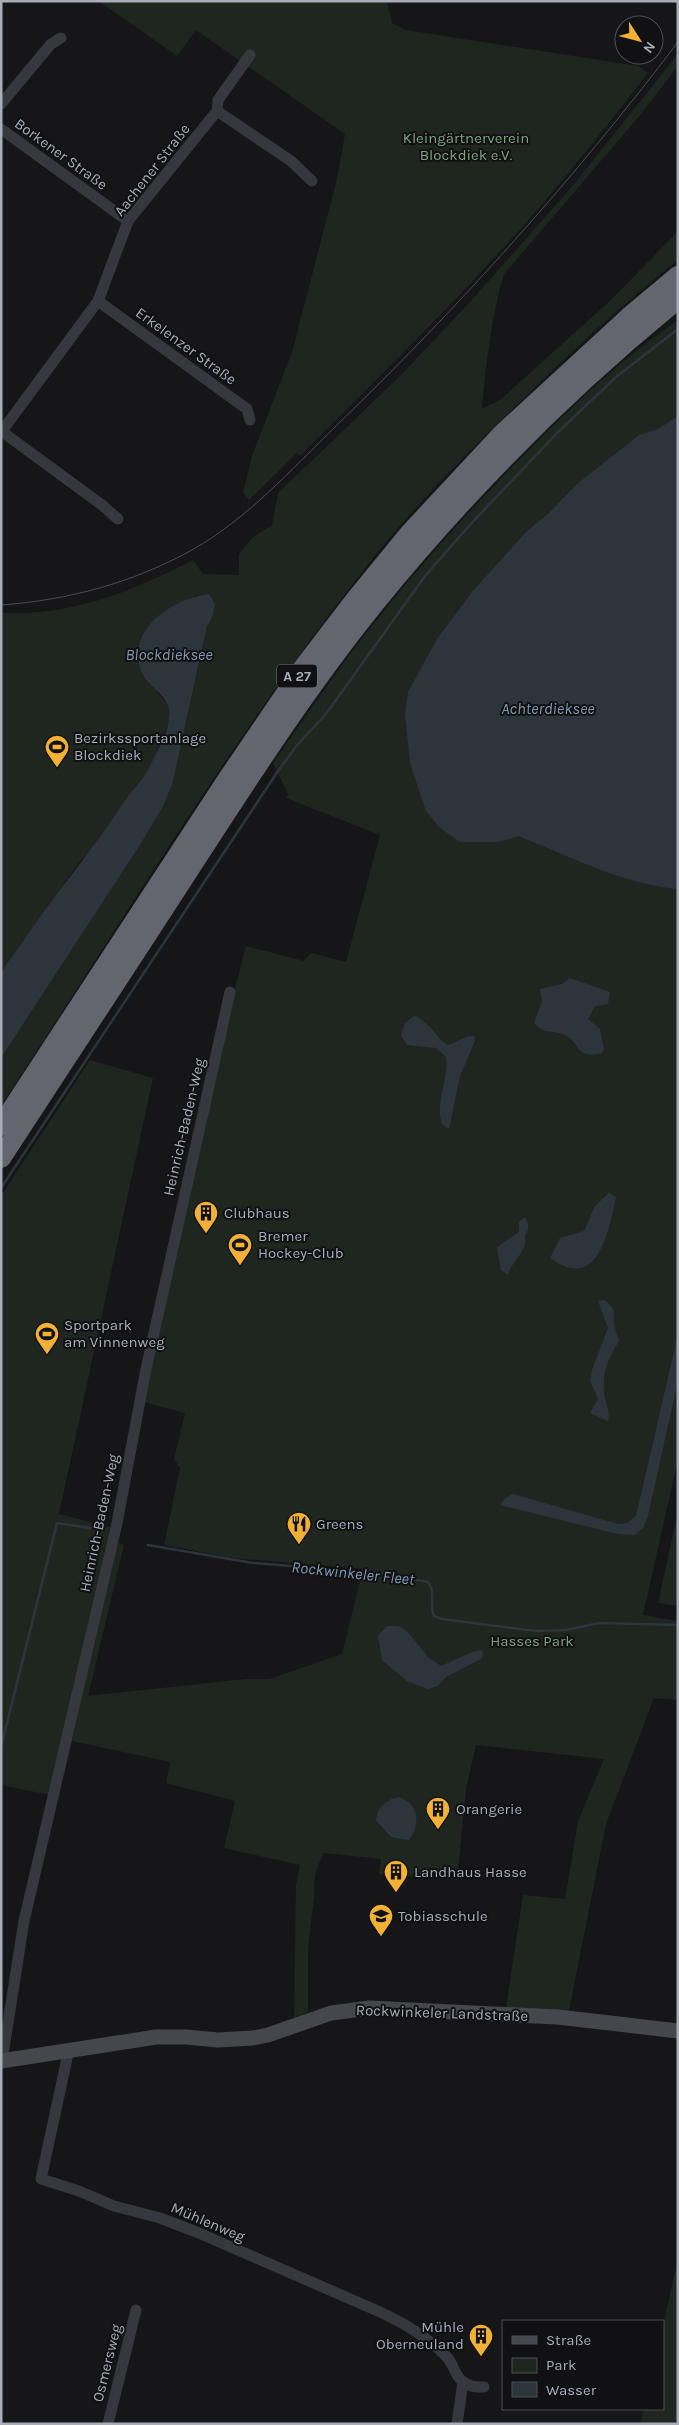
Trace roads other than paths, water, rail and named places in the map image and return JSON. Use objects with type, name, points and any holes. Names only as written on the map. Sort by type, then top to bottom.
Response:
[{"type":"highway","name":"A 27","points":[[1,1126],[227,780],[303,668],[355,600],[409,534],[502,434],[629,317],[678,276]]},
{"type":"highway","name":"A 27","points":[[1,1158],[278,735],[323,671],[373,606],[436,530],[510,451],[578,385],[678,299]]},
{"type":"main road","name":"Rockwinkeler Landstraße","points":[[2,2061],[69,2049],[156,2037],[218,2040],[253,2038],[276,2033],[331,2013],[369,2008],[558,2017],[678,2031]]},
{"type":"street","points":[[1,104],[51,44],[61,38]]},
{"type":"street","name":"Aachener Straße","points":[[2,431],[98,301],[128,221],[217,111],[218,100],[250,55]]},
{"type":"street","points":[[217,111],[291,161],[312,181]]},
{"type":"street","name":"Borkener Straße","points":[[1,129],[128,221]]},
{"type":"street","name":"Erkelenzer Straße","points":[[98,301],[248,409],[250,420]]},
{"type":"street","points":[[2,431],[118,519]]},
{"type":"street","name":"Heinrich-Baden-Weg","points":[[2,2061],[24,1921],[115,1531],[146,1369],[230,992]]},
{"type":"street","name":"Mühlenweg","points":[[69,2049],[41,2179],[80,2191],[114,2206],[160,2218],[200,2233],[404,2323],[446,2356],[463,2382]]},
{"type":"street","name":"Osmersweg","points":[[108,2424],[136,2310]]},
{"type":"street","points":[[457,2424],[463,2382],[476,2387],[484,2387]]},
{"type":"water","name":"Achterdieksee","points":[[678,416],[678,889],[638,882],[576,860],[518,836],[499,842],[460,842],[440,828],[426,811],[410,763],[405,715],[408,692],[437,639],[472,592],[526,532],[549,513],[577,484],[639,435],[658,429]]},
{"type":"water","name":"Blockdieksee","points":[[209,594],[215,604],[213,615],[207,627],[173,782],[163,806],[140,845],[1,1058],[1,975],[3,971],[38,920],[144,777],[167,730],[168,704],[142,673],[138,658],[139,644],[145,631],[155,619],[167,610],[181,602]]},
{"type":"water","points":[[570,978],[610,992],[608,1004],[595,1006],[588,1019],[600,1029],[604,1049],[602,1053],[593,1055],[582,1052],[569,1037],[545,1031],[534,1023],[542,1002],[540,989],[562,984]]},
{"type":"water","points":[[414,1016],[424,1021],[447,1045],[474,1036],[475,1041],[460,1076],[449,1129],[442,1124],[440,1115],[446,1074],[446,1057],[436,1048],[407,1045],[401,1035],[405,1023]]},
{"type":"water","points":[[609,1193],[616,1197],[609,1227],[598,1254],[590,1264],[579,1268],[566,1267],[550,1258],[560,1238],[584,1231],[595,1206]]},
{"type":"water","points":[[525,1217],[528,1231],[525,1235],[524,1246],[508,1275],[501,1270],[497,1247],[519,1232],[519,1222]]},
{"type":"water","points":[[605,1300],[613,1309],[614,1325],[619,1341],[609,1360],[604,1378],[608,1421],[590,1413],[598,1399],[590,1381],[592,1370],[608,1328],[598,1301]]},
{"type":"water","points":[[678,1334],[678,1381],[648,1516],[643,1528],[635,1535],[618,1534],[500,1505],[504,1499],[513,1494],[618,1524],[627,1523],[636,1516]]},
{"type":"water","points":[[387,1626],[398,1626],[407,1631],[428,1657],[441,1666],[472,1652],[482,1650],[483,1656],[481,1659],[446,1677],[438,1686],[428,1689],[407,1681],[382,1660],[378,1636]]},
{"type":"water","points":[[398,1797],[410,1804],[416,1815],[415,1827],[409,1840],[391,1837],[376,1820],[378,1811],[383,1805],[389,1800]]},
{"type":"waterway","points":[[1,1188],[278,771],[298,744],[326,714],[425,576],[468,527],[557,433],[616,377],[678,329]]},
{"type":"waterway","name":"Rockwinkeler Fleet","points":[[1,1747],[57,1523],[103,1530]]},
{"type":"waterway","name":"Rockwinkeler Fleet","points":[[148,1545],[253,1563],[379,1573],[428,1582],[432,1590],[434,1616],[442,1619],[536,1631],[566,1630],[599,1623],[678,1625]]},
{"type":"tram line","points":[[1,605],[51,599],[123,581],[169,562],[192,550],[232,524],[286,476],[382,381],[471,288],[557,192],[639,93],[678,42]]},
{"type":"place","name":"Bezirkssportanlage Blockdiek","points":[[57,768]]},
{"type":"place","name":"Clubhaus","points":[[206,1234]]},
{"type":"place","name":"Bremer Hockey-Club","points":[[240,1266]]},
{"type":"place","name":"Sportpark am Vinnenweg","points":[[47,1355]]},
{"type":"place","name":"Greens","points":[[299,1545]]},
{"type":"place","name":"Orangerie","points":[[438,1830]]},
{"type":"place","name":"Landhaus Hasse","points":[[396,1893]]},
{"type":"place","name":"Tobiasschule","points":[[381,1937]]},
{"type":"place","name":"Mühle Oberneuland","points":[[481,2357]]},
{"type":"park label","name":"Kleingärtnerverein Blockdiek e.V.","points":[[466,146]]},
{"type":"park label","name":"Hasses Park","points":[[532,1641]]}]
